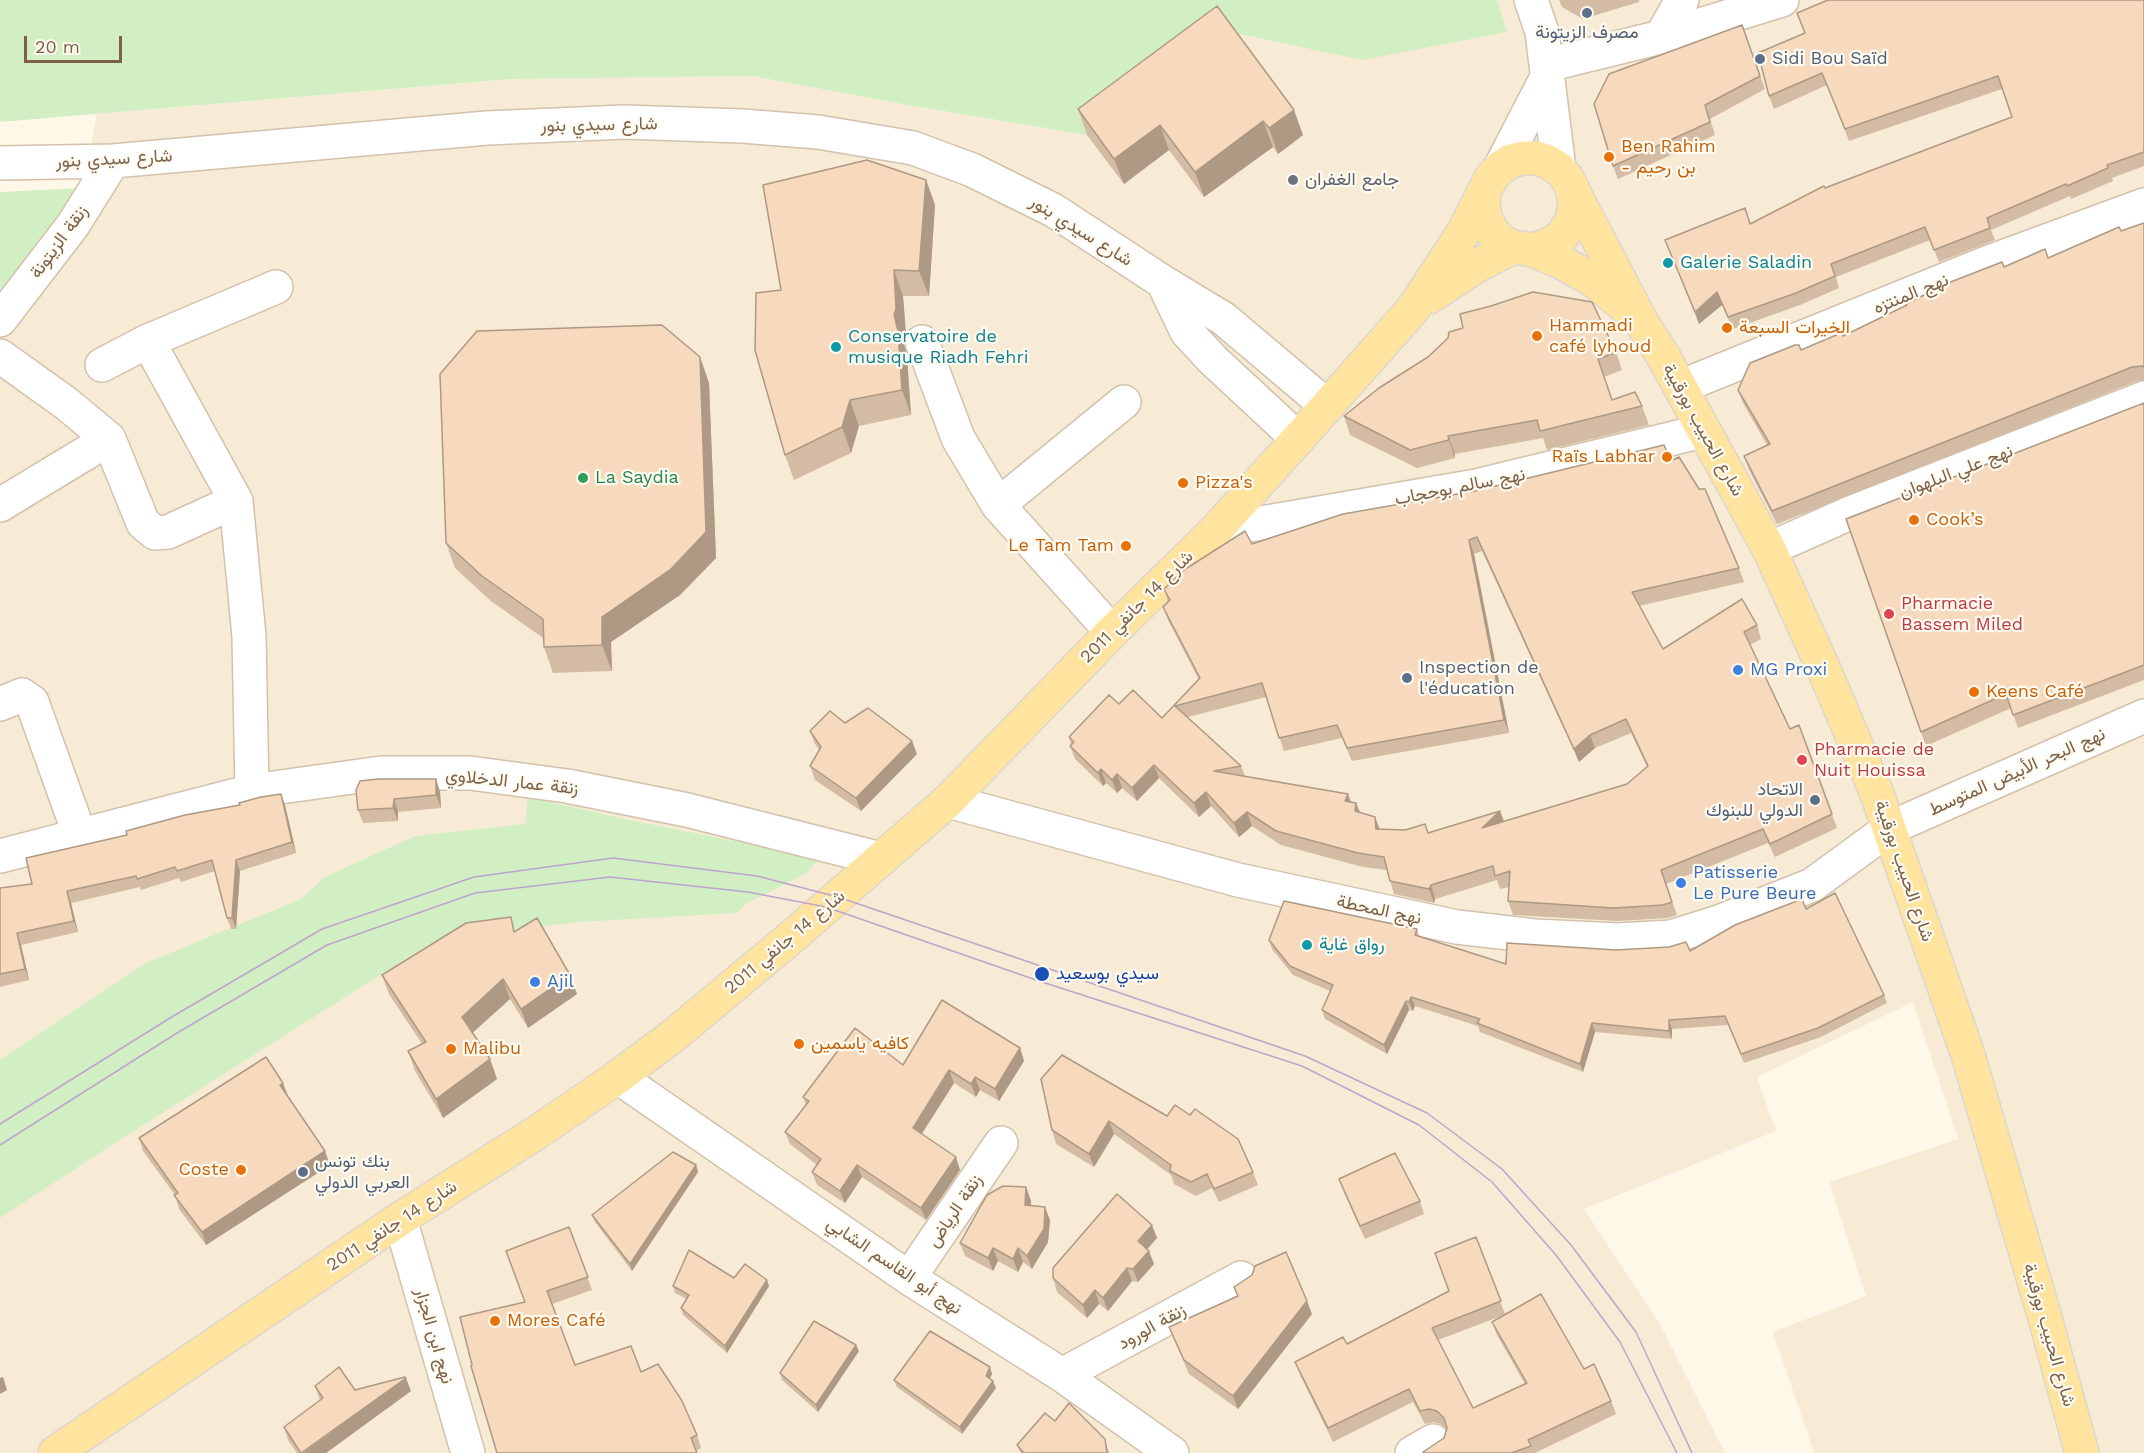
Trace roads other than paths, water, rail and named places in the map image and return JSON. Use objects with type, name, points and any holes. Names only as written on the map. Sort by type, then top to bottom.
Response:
[{"type":"main road","points":[[1537,158],[1548,162],[1566,179],[1575,206],[1571,222],[1562,236],[1549,246],[1523,249],[1501,241],[1492,231],[1483,206],[1492,181],[1511,161],[1537,158]]},
{"type":"main road","name":"شارع الحبيب بورقيبة","points":[[1566,179],[1642,323],[1769,549],[1877,794],[1968,1055],[2082,1453]]},
{"type":"main road","name":"شارع 14 جانفي 2011","points":[[55,1453],[400,1219],[618,1077],[673,1036],[794,935],[948,801],[1112,632],[1215,531],[1413,309],[1463,233],[1492,181]]},
{"type":"main road","name":"شارع الحبيب بورقيبة","points":[[1523,249],[1563,263],[1593,280],[1619,300],[1642,323]]},
{"type":"main road","name":"شارع 14 جانفي 2011","points":[[1413,309],[1478,265],[1523,249]]},
{"type":"street","points":[[1531,0],[1542,32],[1566,179]]},
{"type":"street","points":[[1661,37],[1682,0]]},
{"type":"street","points":[[1492,181],[1547,70],[1782,0]]},
{"type":"street","name":"شارع سيدي بنور","points":[[0,163],[113,161],[487,128],[602,123],[742,126],[818,132],[913,148],[972,170],[1053,210],[1224,319],[1327,406]]},
{"type":"street","name":"زنقة الزيتونة","points":[[0,320],[73,225],[113,161]]},
{"type":"street","name":"نهج المنتزه","points":[[1680,387],[1984,264],[2144,205]]},
{"type":"street","points":[[1163,282],[1187,332],[1213,360],[1298,439]]},
{"type":"street","points":[[102,364],[148,341],[276,287]]},
{"type":"street","points":[[148,341],[236,501],[249,636],[252,791]]},
{"type":"street","points":[[922,342],[958,438],[998,506],[1112,632]]},
{"type":"street","points":[[0,357],[67,404],[109,439],[143,524],[155,533],[168,532],[236,501]]},
{"type":"street","name":"نهج علي البلهوان","points":[[1769,549],[1850,513],[2144,398]]},
{"type":"street","points":[[998,506],[1124,402]]},
{"type":"street","name":"نهج سالم بوحجاب","points":[[1215,531],[1476,486],[1703,431]]},
{"type":"street","points":[[0,505],[109,439]]},
{"type":"street","points":[[0,704],[22,695],[32,702],[80,836]]},
{"type":"street","name":"نهج البحر الأبيض المتوسط","points":[[1812,885],[1890,828],[2144,716]]},
{"type":"street","name":"زنقة عمار الدخلاوي","points":[[0,856],[252,791],[381,773],[470,773],[567,786],[687,810],[881,859]]},
{"type":"street","name":"نهج المحطة","points":[[948,801],[1238,880],[1458,927],[1535,936],[1618,940],[1671,937],[1716,923],[1812,885]]},
{"type":"street","name":"نهج أبو القاسم الشابي","points":[[618,1077],[909,1278],[1062,1375],[1172,1453]]},
{"type":"street","name":"زنقة الرياض","points":[[909,1278],[1001,1143]]},
{"type":"street","name":"نهج ابن الجزار","points":[[400,1219],[468,1453]]},
{"type":"street","name":"زنقة الورود","points":[[1062,1375],[1241,1278]]},
{"type":"tram line","points":[[0,1124],[170,1018],[322,929],[474,877],[613,858],[757,876],[838,897],[1305,1056],[1427,1113],[1502,1169],[1571,1245],[1636,1332],[1692,1453]]},
{"type":"tram line","points":[[0,1145],[177,1033],[327,945],[475,893],[610,877],[748,892],[826,907],[1039,981],[1302,1066],[1419,1125],[1492,1182],[1556,1255],[1620,1342],[1677,1453]]},
{"type":"place","name":"مصرف الزيتونة","points":[[1587,13]]},
{"type":"place","name":"Sidi Bou Saïd","points":[[1760,59]]},
{"type":"place","name":"Ben Rahim - بن رحيم","points":[[1609,157]]},
{"type":"place","name":"جامع الغفران","points":[[1293,180]]},
{"type":"place","name":"Galerie Saladin","points":[[1668,263]]},
{"type":"place","name":"الخيرات السبعة","points":[[1727,328]]},
{"type":"place","name":"Hammadi café lyhoud","points":[[1537,336]]},
{"type":"place","name":"Conservatoire de musique Riadh Fehri","points":[[836,347]]},
{"type":"place","name":"Raïs Labhar","points":[[1667,457]]},
{"type":"place","name":"La Saydia","points":[[583,478]]},
{"type":"place","name":"Pizza's","points":[[1183,483]]},
{"type":"place","name":"Cook’s","points":[[1914,520]]},
{"type":"place","name":"Le Tam Tam","points":[[1126,546]]},
{"type":"place","name":"Pharmacie Bassem Miled","points":[[1889,614]]},
{"type":"place","name":"MG Proxi","points":[[1738,670]]},
{"type":"place","name":"Inspection de l'éducation","points":[[1407,678]]},
{"type":"place","name":"Keens Café","points":[[1974,692]]},
{"type":"place","name":"Pharmacie de Nuit Houissa","points":[[1802,760]]},
{"type":"place","name":"الاتحاد الدولي للبنوك","points":[[1815,800]]},
{"type":"place","name":"Patisserie Le Pure Beure","points":[[1681,883]]},
{"type":"place","name":"رواق غاية","points":[[1307,945]]},
{"type":"place","name":"سيدي بوسعيد","points":[[1042,974]]},
{"type":"place","name":"Ajil","points":[[535,982]]},
{"type":"place","name":"كافيه ياسمين","points":[[799,1044]]},
{"type":"place","name":"Malibu","points":[[451,1049]]},
{"type":"place","name":"Coste","points":[[241,1170]]},
{"type":"place","name":"بنك تونس العربي الدولي","points":[[303,1172]]},
{"type":"place","name":"Mores Café","points":[[495,1321]]}]
